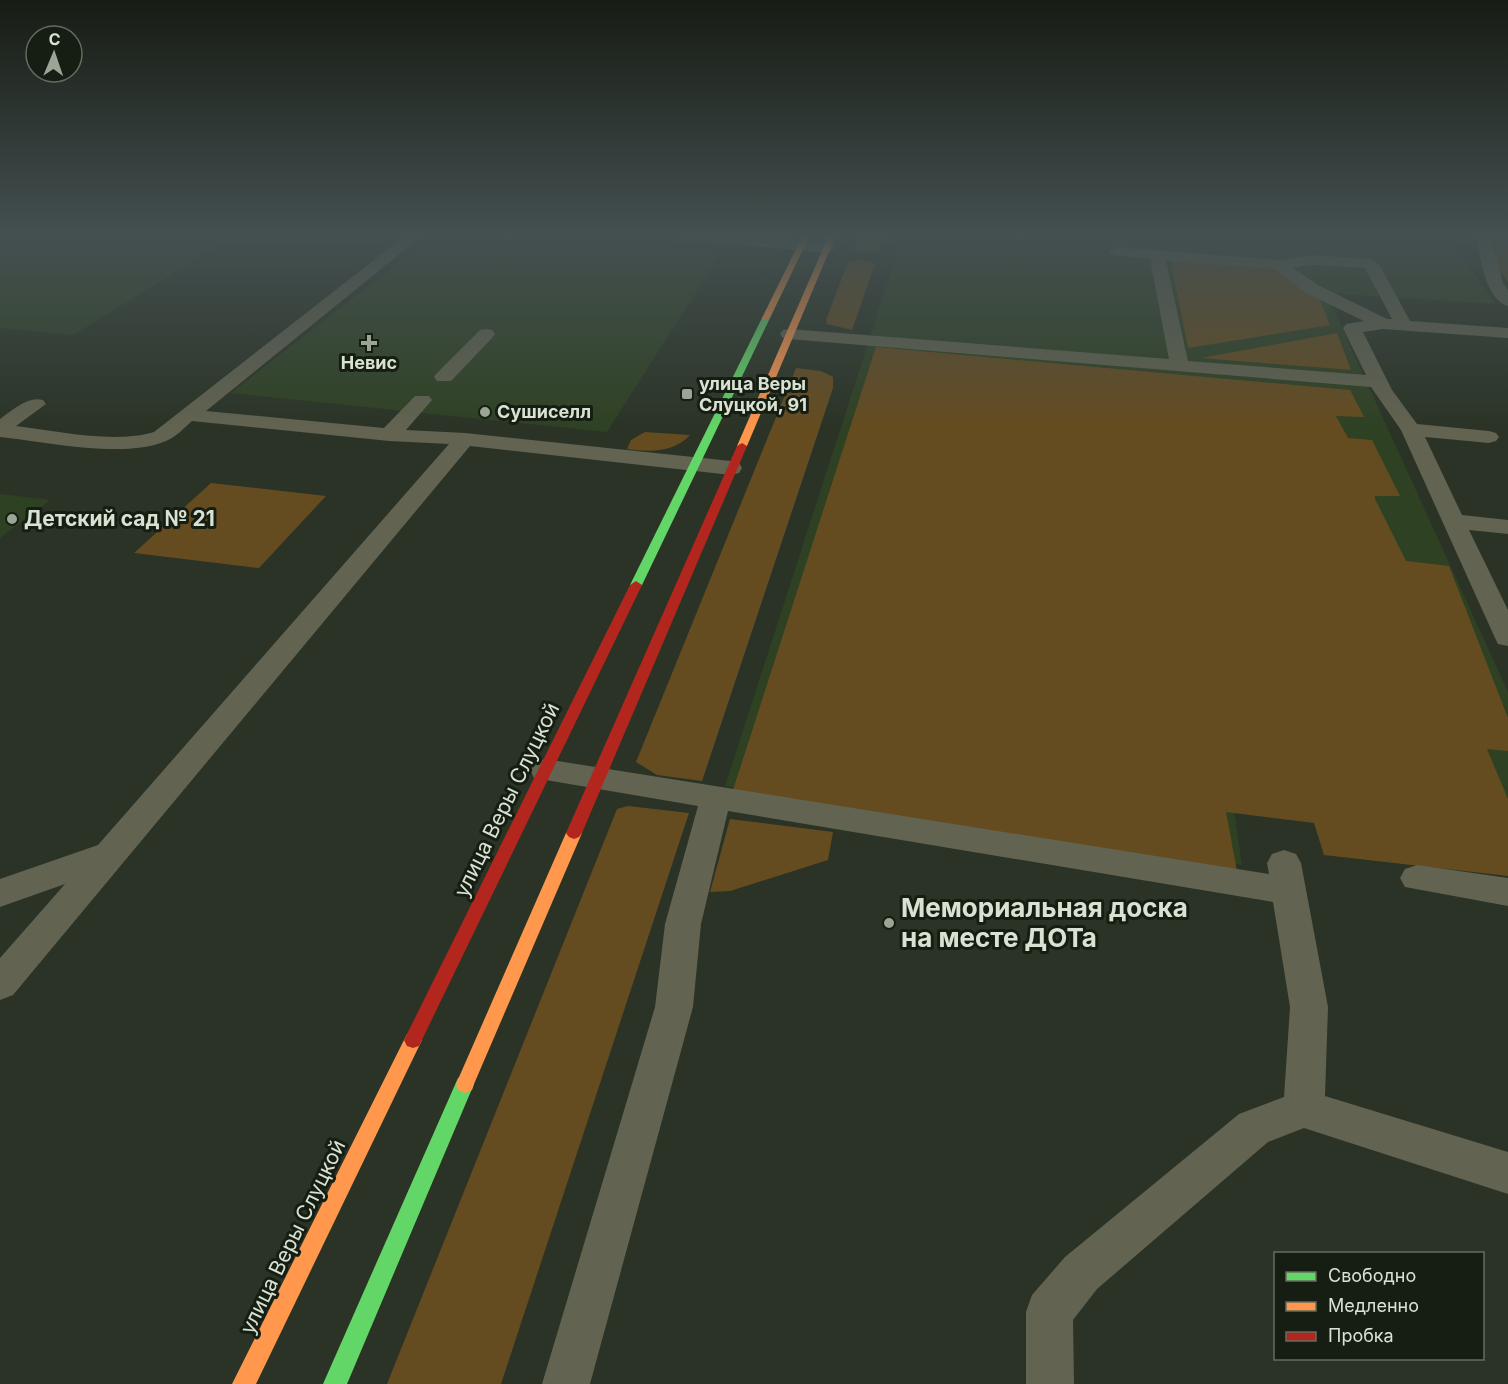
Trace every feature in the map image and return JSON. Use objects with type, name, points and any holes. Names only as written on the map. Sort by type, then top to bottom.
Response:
[{"type":"street","name":"улица Веры Слуцкой","points":[[244,1384],[775,300]]},
{"type":"street","points":[[335,1384],[804,300]]},
{"type":"lane","points":[[0,429],[116,443],[139,443],[161,436],[335,300]]},
{"type":"lane","points":[[1166,300],[1180,366]]},
{"type":"lane","points":[[1333,300],[1383,324]]},
{"type":"lane","points":[[1390,300],[1404,326]]},
{"type":"lane","points":[[1508,333],[1383,324],[1352,328],[1378,382],[1411,430],[1508,638]]},
{"type":"lane","points":[[789,333],[1378,382]]},
{"type":"lane","points":[[444,377],[486,334]]},
{"type":"lane","points":[[388,435],[422,400]]},
{"type":"lane","points":[[0,429],[36,404]]},
{"type":"lane","points":[[189,415],[388,435],[465,439],[731,468]]},
{"type":"lane","points":[[1411,430],[1489,437]]},
{"type":"lane","points":[[0,984],[465,439]]},
{"type":"lane","points":[[1454,521],[1508,526]]},
{"type":"lane","points":[[545,770],[716,797],[1287,877],[1309,1007],[1304,1109]]},
{"type":"lane","points":[[566,1384],[674,1007],[683,924],[716,797]]},
{"type":"lane","points":[[0,893],[111,854]]},
{"type":"lane","points":[[1417,878],[1508,892]]},
{"type":"lane","points":[[1050,1384],[1049,1312],[1081,1273],[1254,1128],[1304,1109],[1508,1173]]},
{"type":"shaded area","points":[[0,300],[130,300],[73,335],[0,328]]},
{"type":"shaded area","points":[[351,300],[691,300],[607,432],[231,393]]},
{"type":"shaded area","points":[[834,300],[863,300],[852,330],[827,324],[826,320]]},
{"type":"shaded area","points":[[882,300],[1329,300],[1508,692],[1508,850],[1234,810],[1242,865],[725,786]]},
{"type":"shaded area","points":[[1178,300],[1320,300],[1330,325],[1188,348]]},
{"type":"shaded area","points":[[1427,300],[1492,300],[1495,304]]},
{"type":"shaded area","points":[[1337,333],[1351,370],[1201,358]]},
{"type":"shaded area","points":[[876,347],[1350,390],[1364,417],[1336,416],[1348,438],[1372,440],[1400,496],[1375,496],[1375,499],[1406,561],[1449,566],[1508,718],[1508,751],[1487,749],[1508,799],[1508,876],[1324,855],[1314,823],[1226,812],[1237,871],[732,793]]},
{"type":"shaded area","points":[[796,368],[821,371],[833,377],[833,388],[702,781],[657,775],[636,762]]},
{"type":"shaded area","points":[[645,432],[690,435],[676,445],[660,450],[627,449],[631,440]]},
{"type":"shaded area","points":[[211,483],[326,496],[259,568],[134,553]]},
{"type":"shaded area","name":"Детский сад № 21","points":[[0,494],[50,500],[0,538]]},
{"type":"shaded area","points":[[628,806],[689,813],[501,1384],[387,1384],[617,809]]},
{"type":"shaded area","points":[[730,819],[833,832],[828,860],[730,891],[710,892]]},
{"type":"traffic: fast","points":[[636,585],[766,318]]},
{"type":"traffic: fast","points":[[335,1384],[465,1084]]},
{"type":"traffic: slow","points":[[766,318],[775,300]]},
{"type":"traffic: slow","points":[[742,446],[805,300]]},
{"type":"traffic: slow","points":[[465,1084],[574,833]]},
{"type":"traffic: slow","points":[[244,1384],[413,1040]]},
{"type":"traffic: jam","points":[[574,833],[742,446]]},
{"type":"traffic: jam","points":[[413,1040],[636,585]]},
{"type":"place","name":"Невис","points":[[369,343]]},
{"type":"place","name":"улица Веры Слуцкой, 91","points":[[687,394]]},
{"type":"place","name":"Сушиселл","points":[[485,412]]},
{"type":"place","name":"Детский сад № 21","points":[[12,519]]},
{"type":"place","name":"Мемориальная доска на месте ДОТа","points":[[889,923]]}]
